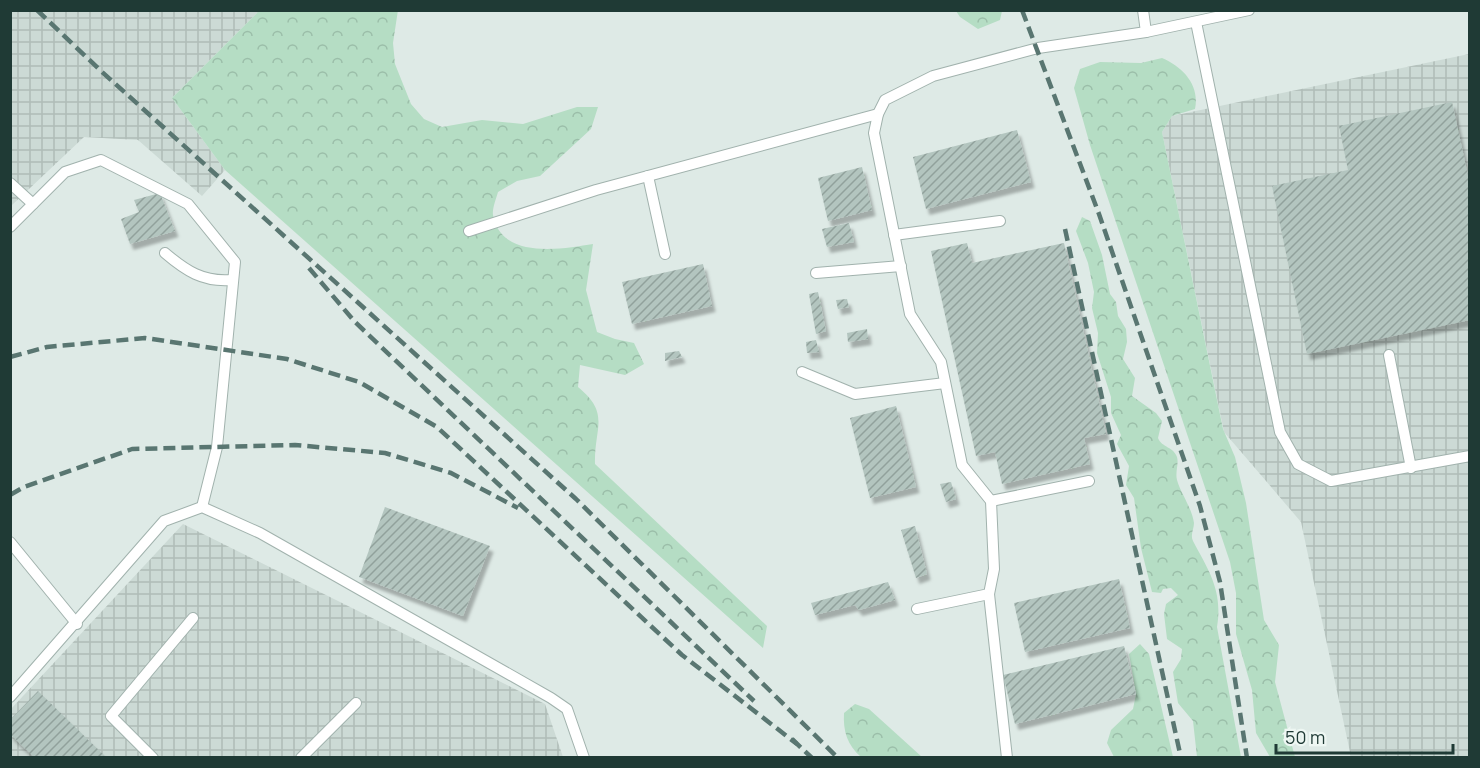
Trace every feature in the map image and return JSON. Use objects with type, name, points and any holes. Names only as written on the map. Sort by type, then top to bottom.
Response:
[{"type":"lane","points":[[1143,10],[1146,32]]},
{"type":"lane","points":[[1007,758],[989,594],[994,569],[991,501],[962,465],[941,362],[910,314],[874,133],[878,114],[885,100],[933,76],[1038,48],[1146,32],[1249,10]]},
{"type":"lane","points":[[1196,22],[1280,432],[1298,464],[1331,482],[1470,456]]},
{"type":"lane","points":[[469,231],[648,176],[878,114]]},
{"type":"lane","points":[[10,226],[65,172],[101,160],[188,204],[235,262],[231,280],[217,447],[202,507]]},
{"type":"lane","points":[[648,176],[665,254]]},
{"type":"lane","points":[[10,183],[33,204]]},
{"type":"lane","points":[[894,235],[1000,221]]},
{"type":"lane","points":[[165,253],[187,272],[213,281],[231,280]]},
{"type":"lane","points":[[816,273],[901,266]]},
{"type":"lane","points":[[1389,356],[1411,468]]},
{"type":"lane","points":[[802,372],[855,393],[945,383]]},
{"type":"lane","points":[[991,501],[1089,481]]},
{"type":"lane","points":[[10,697],[77,624],[164,521],[202,507],[260,532],[551,698],[567,709],[584,758]]},
{"type":"lane","points":[[10,542],[77,624]]},
{"type":"lane","points":[[917,609],[989,594]]},
{"type":"lane","points":[[153,758],[111,716],[193,618]]},
{"type":"lane","points":[[301,758],[356,703]]},
{"type":"shaded area","points":[[11,11],[259,11],[172,98],[225,170],[202,196],[138,140],[84,137],[11,206]]},
{"type":"shaded area","points":[[1469,54],[1469,757],[1351,757],[1301,522],[1224,432],[1162,132],[1172,116]]},
{"type":"shaded area","points":[[183,524],[545,704],[563,757],[11,757],[10,710]]},
{"type":"green space","points":[[398,10],[393,43],[395,64],[411,104],[424,119],[442,127],[482,120],[523,124],[577,107],[598,107],[591,129],[540,176],[517,181],[498,192],[493,215],[498,229],[508,239],[520,245],[550,249],[593,244],[586,290],[597,332],[634,343],[644,364],[625,375],[580,365],[578,387],[588,397],[598,413],[595,464],[767,626],[763,648],[225,170],[172,98],[259,11]]},
{"type":"green space","points":[[956,11],[1002,11],[1000,20],[978,29],[960,17]]},
{"type":"green space","points":[[1162,58],[1183,72],[1195,92],[1195,109],[1172,116],[1162,132],[1223,429],[1235,457],[1246,503],[1264,620],[1279,645],[1275,682],[1295,757],[1270,757],[1256,733],[1252,690],[1236,634],[1236,593],[1230,562],[1090,145],[1074,88],[1080,69],[1100,62],[1141,63]]},
{"type":"green space","points":[[1082,217],[1090,221],[1102,255],[1110,294],[1116,302],[1118,316],[1126,329],[1127,342],[1123,359],[1135,378],[1132,396],[1156,413],[1162,421],[1158,438],[1177,457],[1177,480],[1194,523],[1192,539],[1209,572],[1216,592],[1217,627],[1241,757],[1197,757],[1193,721],[1178,703],[1173,672],[1181,659],[1182,649],[1167,639],[1164,614],[1166,604],[1178,595],[1171,588],[1163,589],[1161,593],[1152,592],[1141,548],[1134,498],[1126,485],[1129,466],[1117,444],[1121,435],[1111,413],[1111,397],[1097,353],[1098,333],[1092,308],[1094,292],[1088,263],[1076,231]]},
{"type":"green space","points":[[1140,644],[1149,654],[1173,757],[1114,757],[1107,743],[1111,730],[1133,709],[1136,694],[1129,654]]},
{"type":"green space","points":[[855,704],[869,709],[922,757],[861,757],[849,743],[844,726],[844,713]]},
{"type":"building","points":[[1452,102],[1470,185],[1470,320],[1307,354],[1272,186],[1348,170],[1339,126]]},
{"type":"building","points":[[1017,130],[1031,182],[926,209],[913,157]]},
{"type":"building","points":[[862,167],[872,210],[828,221],[818,178]]},
{"type":"building","points":[[160,193],[175,231],[130,244],[121,219],[139,212],[134,200]]},
{"type":"building","points":[[849,223],[854,242],[827,247],[822,229]]},
{"type":"building","points":[[967,243],[972,263],[1064,243],[1106,434],[1084,438],[1090,464],[1002,484],[995,452],[976,456],[931,251]]},
{"type":"building","points":[[703,264],[712,306],[632,324],[622,282]]},
{"type":"building","points":[[818,292],[826,331],[816,334],[809,294]]},
{"type":"building","points":[[847,299],[849,307],[838,309],[836,300]]},
{"type":"building","points":[[867,329],[868,339],[848,342],[847,333]]},
{"type":"building","points":[[816,340],[819,352],[807,353],[806,342]]},
{"type":"building","points":[[679,351],[682,357],[665,361],[665,353]]},
{"type":"building","points":[[896,406],[916,487],[870,498],[850,418]]},
{"type":"building","points":[[951,482],[956,499],[946,502],[940,484]]},
{"type":"building","points":[[385,507],[490,546],[463,616],[359,577]]},
{"type":"building","points":[[915,526],[927,574],[916,578],[901,530]]},
{"type":"building","points":[[1119,579],[1130,628],[1025,652],[1014,603]]},
{"type":"building","points":[[888,582],[895,600],[859,610],[855,605],[815,615],[811,603]]},
{"type":"building","points":[[1124,646],[1136,694],[1015,724],[1003,675]]},
{"type":"building","points":[[38,691],[107,758],[35,758],[10,734],[10,720]]},
{"type":"railway","points":[[37,10],[101,71],[576,499],[838,758]]},
{"type":"railway","points":[[1022,10],[1099,214],[1200,506],[1220,582],[1247,758]]},
{"type":"railway","points":[[1065,229],[1181,758]]},
{"type":"railway","points":[[309,268],[355,322],[754,701]]},
{"type":"railway","points":[[10,357],[47,347],[145,338],[287,359],[359,382],[437,427],[682,655],[797,744]]},
{"type":"railway","points":[[10,495],[24,487],[132,449],[295,445],[385,453],[451,473],[518,508]]},
{"type":"railway","points":[[792,739],[812,758]]}]
